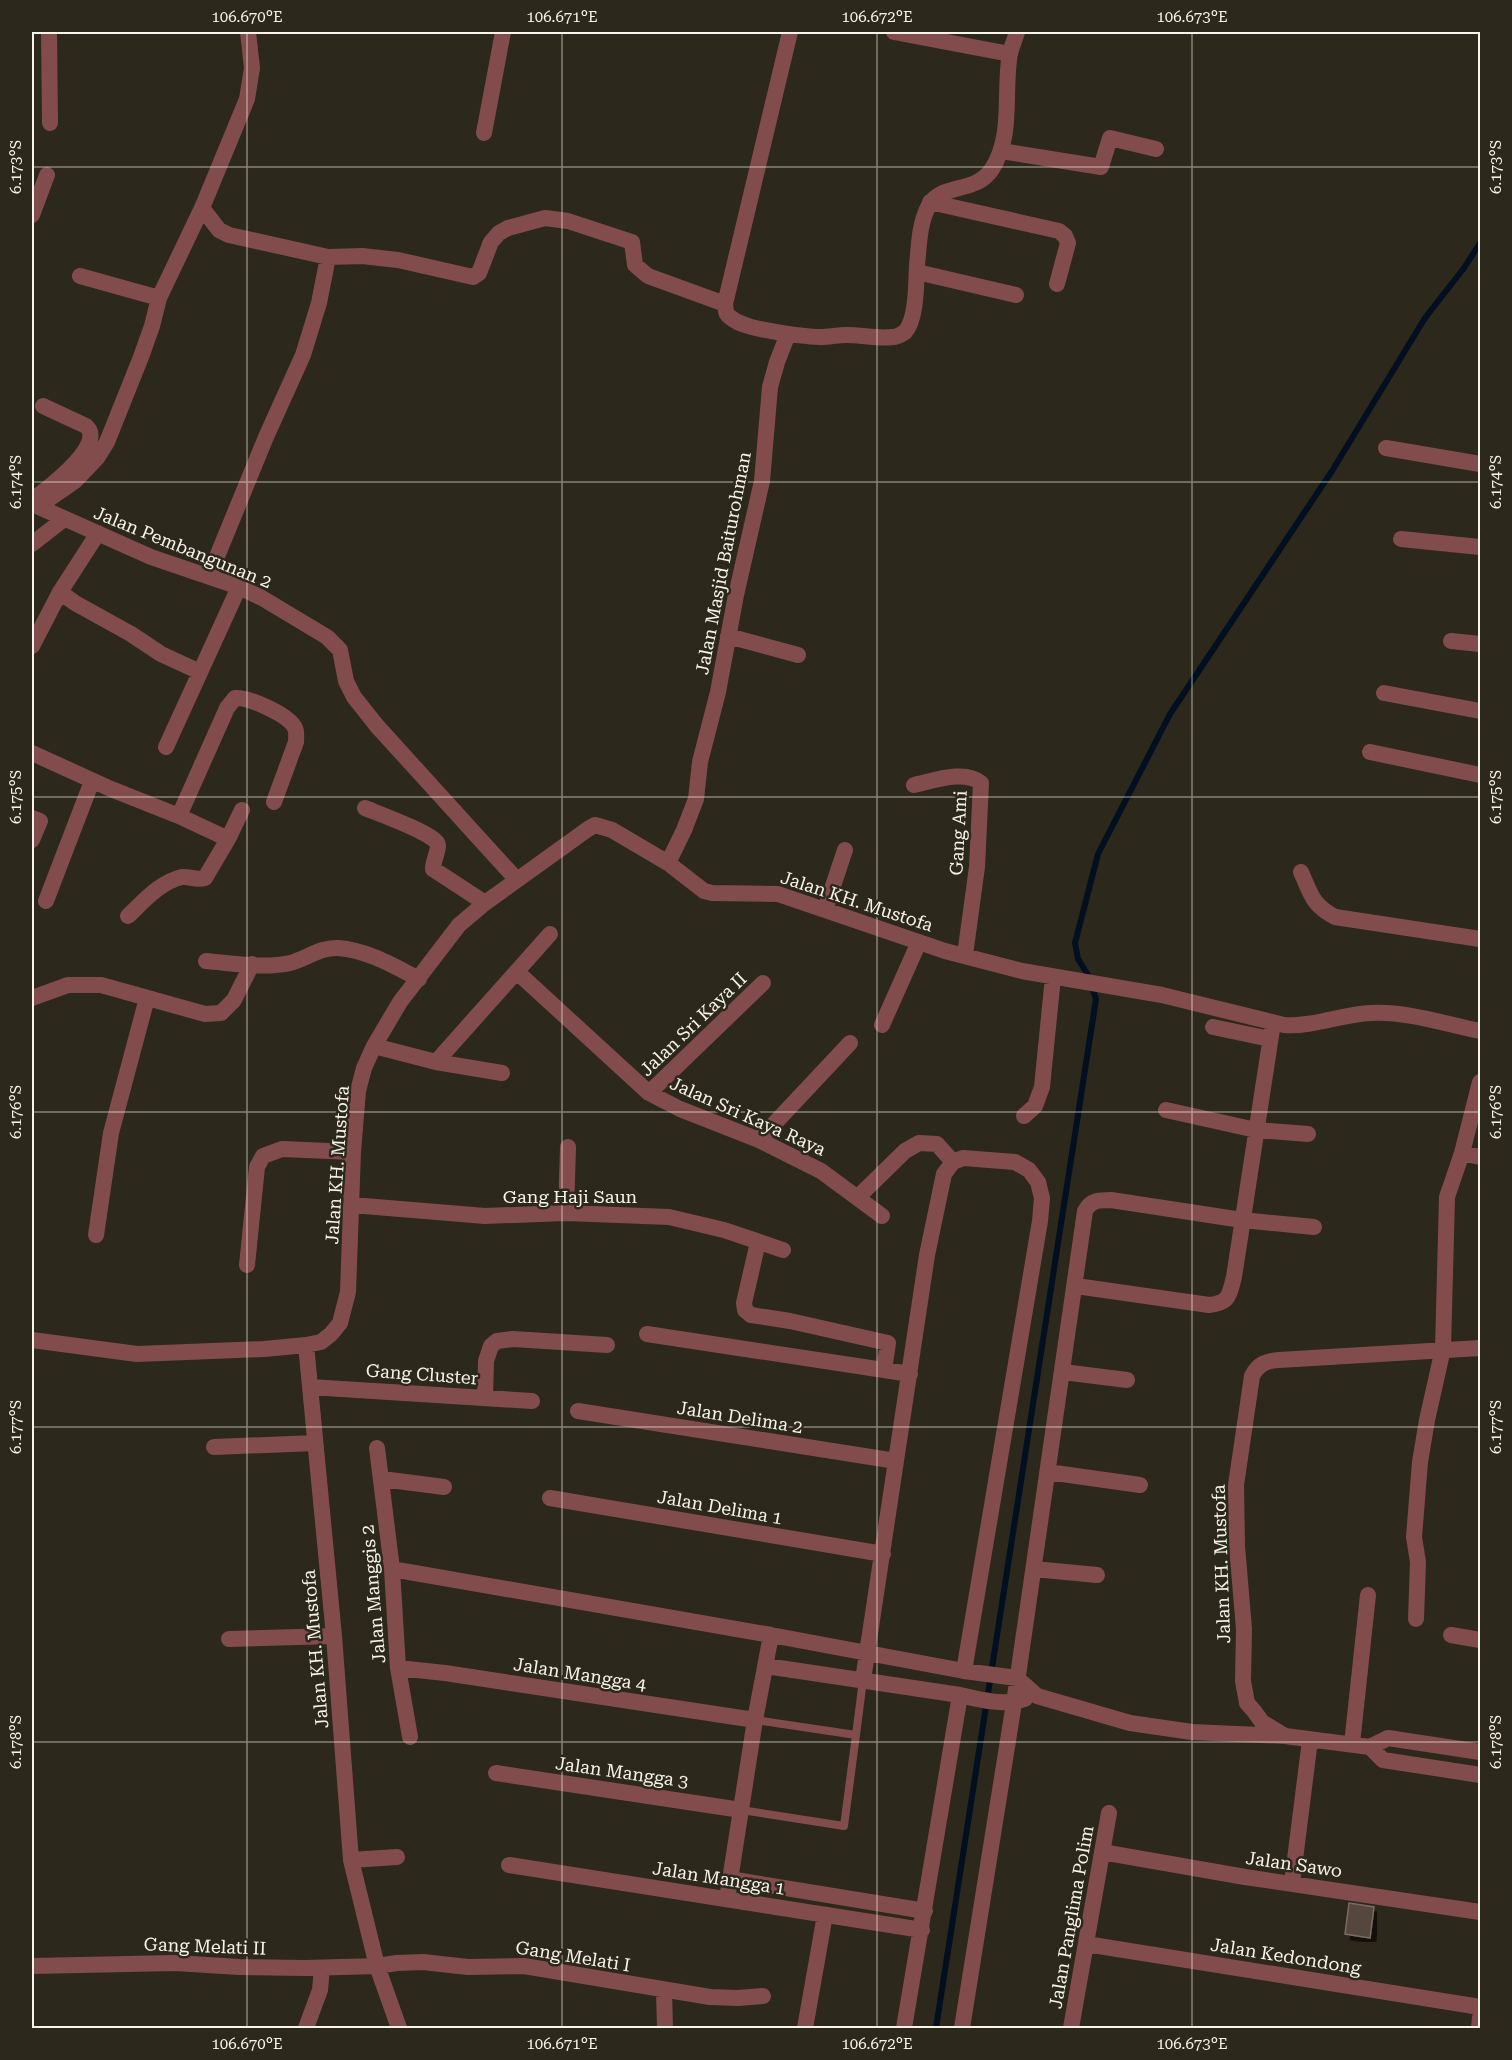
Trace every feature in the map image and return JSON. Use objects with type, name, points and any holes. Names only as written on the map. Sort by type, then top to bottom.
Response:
[{"type":"street","points":[[49,32],[50,123]]},
{"type":"street","points":[[37,505],[75,481],[97,458],[107,442],[141,357],[159,298],[203,210],[247,99],[252,68],[248,32]]},
{"type":"street","points":[[484,133],[503,32]]},
{"type":"street","points":[[790,32],[725,304],[730,318],[741,324],[788,334],[819,337],[846,335],[894,337],[903,333],[911,321],[921,227],[930,202],[947,191],[973,186],[992,168],[1001,151],[1007,115],[1010,54],[1017,32]]},
{"type":"street","points":[[894,32],[1010,54]]},
{"type":"street","points":[[1001,151],[1101,167],[1110,138],[1155,149]]},
{"type":"street","points":[[32,215],[47,175]]},
{"type":"street","points":[[930,202],[1059,231],[1068,243],[1057,284]]},
{"type":"street","points":[[203,210],[219,230],[229,235],[328,257],[362,256],[399,260],[472,278],[480,273],[491,242],[499,233],[508,228],[545,218],[568,221],[632,242],[636,265],[648,276],[725,304]]},
{"type":"street","points":[[209,576],[266,437],[303,355],[319,303],[328,257]]},
{"type":"street","points":[[917,272],[1016,295]]},
{"type":"street","points":[[80,276],[159,298]]},
{"type":"street","name":"Jalan Masjid Baiturohman","points":[[668,864],[696,799],[700,762],[718,692],[762,481],[770,387],[788,334]]},
{"type":"street","points":[[37,505],[87,449],[92,435],[91,430],[86,426],[43,406]]},
{"type":"street","points":[[1386,448],[1480,464]]},
{"type":"street","name":"Jalan Pembangunan 2","points":[[37,505],[151,557],[239,587],[327,637],[342,656],[346,681],[354,697],[384,734],[517,880]]},
{"type":"street","points":[[32,543],[63,518]]},
{"type":"street","points":[[32,646],[60,592],[98,533]]},
{"type":"street","points":[[1401,539],[1480,547]]},
{"type":"street","points":[[166,747],[239,587]]},
{"type":"street","points":[[60,592],[162,654],[200,672]]},
{"type":"street","points":[[728,636],[798,655]]},
{"type":"street","points":[[1451,640],[1480,644]]},
{"type":"street","points":[[1384,693],[1480,711]]},
{"type":"street","points":[[178,816],[227,708],[235,698],[252,700],[294,725],[296,742],[274,802]]},
{"type":"street","points":[[1370,752],[1480,775]]},
{"type":"street","points":[[32,753],[228,839]]},
{"type":"street","name":"Gang Ami","points":[[914,785],[949,777],[965,777],[981,783],[977,867],[965,955]]},
{"type":"street","points":[[46,901],[92,781]]},
{"type":"street","points":[[365,808],[436,840],[438,844],[433,868],[484,903]]},
{"type":"street","points":[[128,916],[161,886],[174,879],[186,876],[199,880],[205,878],[242,810]]},
{"type":"street","points":[[32,818],[40,821],[32,840]]},
{"type":"street","name":"Jalan KH. Mustofa","points":[[399,2028],[377,1966],[351,1860],[334,1636],[306,1345],[321,1341],[331,1334],[340,1323],[345,1311],[348,1292],[353,1152],[358,1091],[364,1068],[400,1002],[459,925],[484,903],[595,825],[612,830],[668,864],[704,891],[778,894],[918,942],[1022,971],[1172,997],[1271,1031]]},
{"type":"street","points":[[825,910],[845,850]]},
{"type":"street","points":[[1301,872],[1313,900],[1321,909],[1335,917],[1480,939]]},
{"type":"street","points":[[436,1062],[550,934]]},
{"type":"street","points":[[882,1025],[918,942]]},
{"type":"street","points":[[206,961],[252,964],[291,963],[320,950],[335,948],[356,951],[419,979]]},
{"type":"street","points":[[32,998],[68,985],[101,985],[205,1014],[221,1013],[234,1000],[252,964]]},
{"type":"street","name":"Jalan Sri Kaya Raya","points":[[517,972],[649,1093],[680,1109],[759,1140],[821,1170],[882,1216]]},
{"type":"street","points":[[1024,1116],[1035,1106],[1042,1087],[1053,977]]},
{"type":"street","name":"Jalan Sri Kaya II","points":[[649,1093],[764,983]]},
{"type":"street","points":[[96,1235],[111,1133],[147,998]]},
{"type":"street","points":[[1213,1027],[1271,1031],[1360,1014],[1383,1013],[1480,1031]]},
{"type":"street","points":[[1076,1286],[1209,1305],[1220,1304],[1229,1295],[1271,1031]]},
{"type":"street","points":[[759,1140],[850,1043]]},
{"type":"street","points":[[374,1046],[436,1062],[502,1073]]},
{"type":"street","points":[[1416,1619],[1418,1562],[1414,1537],[1426,1420],[1443,1349],[1447,1197],[1462,1153],[1480,1082]]},
{"type":"street","points":[[1166,1110],[1256,1130],[1308,1134]]},
{"type":"street","points":[[858,1197],[905,1151],[918,1143],[937,1144],[952,1162]]},
{"type":"street","points":[[566,1213],[568,1147]]},
{"type":"street","points":[[247,1265],[257,1167],[263,1156],[282,1149],[353,1152]]},
{"type":"street","points":[[1462,1153],[1480,1157]]},
{"type":"street","points":[[863,1680],[927,1255],[944,1174],[952,1162],[963,1158],[1015,1162],[1029,1170],[1038,1182],[1042,1198],[1041,1221],[964,1671]]},
{"type":"street","points":[[962,2028],[1013,1677],[1034,1569],[1085,1211],[1094,1201],[1111,1200],[1242,1220],[1314,1227]]},
{"type":"street","name":"Gang Haji Saun","points":[[352,1204],[486,1216],[566,1213],[669,1217],[724,1230],[783,1250]]},
{"type":"street","points":[[758,1242],[744,1303],[745,1310],[751,1315],[790,1321],[888,1343],[884,1370]]},
{"type":"street","points":[[647,1334],[910,1374]]},
{"type":"street","points":[[485,1398],[486,1361],[490,1346],[496,1341],[513,1339],[607,1345]]},
{"type":"street","points":[[32,1340],[137,1354],[306,1345]]},
{"type":"street","name":"Jalan KH. Mustofa","points":[[1285,1736],[1262,1722],[1247,1703],[1243,1681],[1244,1629],[1237,1546],[1236,1485],[1252,1376],[1255,1370],[1266,1361],[1480,1348]]},
{"type":"street","points":[[1063,1372],[1127,1380]]},
{"type":"street","name":"Gang Cluster","points":[[310,1387],[532,1401]]},
{"type":"street","name":"Jalan Delima 2","points":[[578,1411],[896,1461]]},
{"type":"street","points":[[214,1447],[315,1443]]},
{"type":"street","name":"Jalan Manggis 2","points":[[377,1448],[392,1569],[399,1668],[410,1737]]},
{"type":"street","points":[[1048,1472],[1140,1485]]},
{"type":"street","points":[[382,1479],[444,1487]]},
{"type":"street","name":"Jalan Delima 1","points":[[550,1498],[883,1554]]},
{"type":"street","points":[[392,1569],[964,1671],[1013,1677],[1037,1696],[1130,1723],[1192,1732],[1285,1736],[1352,1744],[1370,1747],[1383,1760],[1480,1775]]},
{"type":"street","points":[[1034,1569],[1097,1575]]},
{"type":"street","points":[[1352,1744],[1368,1595]]},
{"type":"street","points":[[727,1899],[755,1720],[771,1635]]},
{"type":"street","points":[[1451,1635],[1480,1640]]},
{"type":"street","points":[[229,1639],[334,1636]]},
{"type":"street","points":[[915,1688],[908,1680],[910,1667],[922,1663]]},
{"type":"street","points":[[766,1666],[1010,1702],[1037,1696]]},
{"type":"street","name":"Jalan Mangga 4","points":[[399,1668],[755,1720]]},
{"type":"street","points":[[904,2028],[968,1697]]},
{"type":"street","points":[[1370,1747],[1388,1738],[1480,1752]]},
{"type":"street","points":[[1292,1883],[1310,1740]]},
{"type":"street","name":"Jalan Mangga 3","points":[[496,1773],[741,1810]]},
{"type":"street","name":"Jalan Panglima Polim","points":[[1071,2028],[1108,1813]]},
{"type":"street","name":"Jalan Sawo","points":[[1102,1852],[1480,1912]]},
{"type":"street","points":[[351,1860],[397,1857]]},
{"type":"street","name":"Jalan Mangga 1","points":[[509,1864],[922,1930]]},
{"type":"street","name":"Jalan Mangga 1","points":[[730,1879],[925,1911]]},
{"type":"street","points":[[805,2028],[825,1915]]},
{"type":"street","name":"Jalan Kedondong","points":[[1086,1944],[1480,2007]]},
{"type":"street","name":"Gang Melati I","points":[[377,1966],[423,1962],[468,1967],[524,1966],[710,1997],[763,1996]]},
{"type":"street","name":"Gang Melati II","points":[[32,1966],[175,1963],[239,1967],[377,1966]]},
{"type":"street","points":[[306,2028],[320,1990],[322,1968]]},
{"type":"street","points":[[664,1990],[665,2028]]},
{"type":"street","points":[[1479,2028],[1480,2016]]},
{"type":"lane","points":[[741,1810],[843,1826],[863,1680]]},
{"type":"lane","points":[[755,1720],[856,1734]]},
{"type":"building","points":[[1349,1903],[1374,1907],[1370,1938],[1345,1934]]},
{"type":"waterway","points":[[936,2028],[1096,999],[1088,975],[1078,959],[1075,943],[1098,854],[1170,714],[1332,471],[1425,318],[1464,268],[1480,243]]}]
